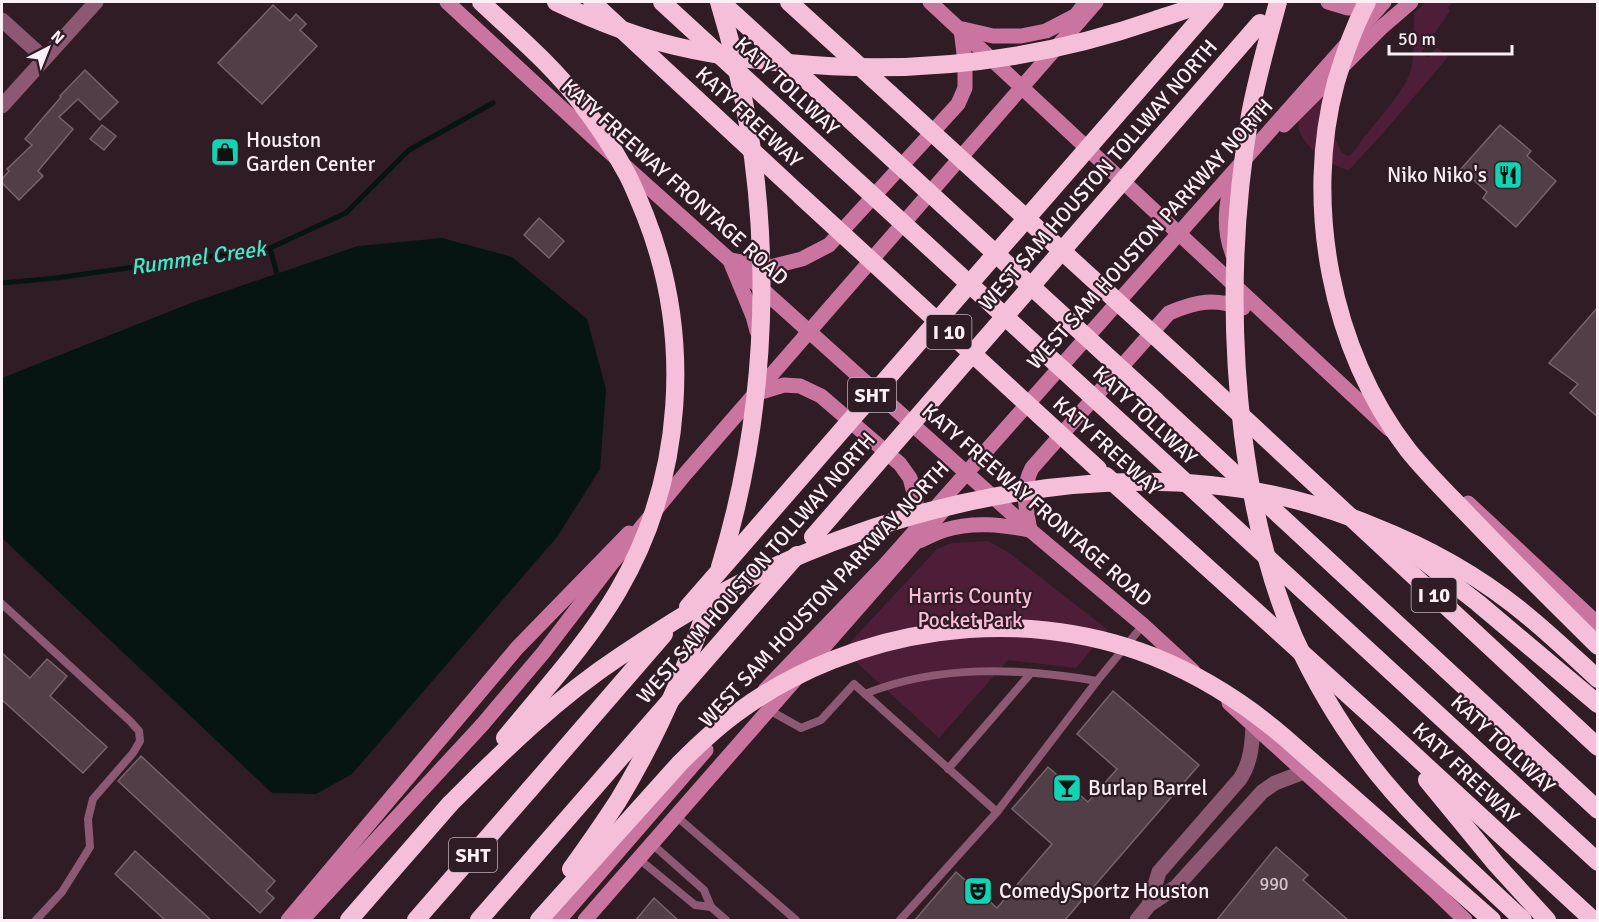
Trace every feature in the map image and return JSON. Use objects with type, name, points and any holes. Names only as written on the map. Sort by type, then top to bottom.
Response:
[{"type":"highway","points":[[349,921],[450,804],[583,643],[618,591],[646,533],[660,490],[673,423],[675,391],[673,332],[666,281],[654,238],[628,175],[579,100],[539,57],[481,2]]},
{"type":"highway","points":[[556,2],[609,26],[675,46],[755,60],[881,68],[977,62],[1071,45],[1113,34],[1207,2]]},
{"type":"highway","points":[[574,2],[680,83]]},
{"type":"highway","name":"KATY FREEWAY","points":[[592,2],[1098,469],[1386,729],[1593,921]]},
{"type":"highway","name":"KATY TOLLWAY","points":[[662,2],[1598,862]]},
{"type":"highway","points":[[531,921],[618,800],[657,727],[703,620],[722,559],[744,473],[761,336],[760,239],[757,195],[746,116],[736,64],[720,2]]},
{"type":"highway","name":"KATY TOLLWAY","points":[[720,2],[1598,810]]},
{"type":"highway","name":"I 10","points":[[789,2],[1188,366],[1598,747]]},
{"type":"highway","name":"WEST SAM HOUSTON TOLLWAY NORTH","points":[[416,921],[1215,2]]},
{"type":"highway","points":[[1279,2],[1260,68],[1251,114],[1238,209],[1235,272],[1235,345],[1239,401],[1251,495],[1262,542],[1294,638],[1338,717],[1364,756],[1426,827],[1523,921]]},
{"type":"highway","name":"WEST SAM HOUSTON TOLLWAY NORTH","points":[[479,921],[1279,2]]},
{"type":"highway","points":[[1366,2],[1358,18],[1336,83],[1325,143],[1323,204],[1336,298],[1345,329],[1368,385],[1383,413],[1408,449],[1470,517],[1598,646]]},
{"type":"highway","points":[[1271,443],[1478,603],[1598,704]]},
{"type":"highway","points":[[450,804],[537,721],[598,671],[678,619],[728,590],[804,555],[885,525],[968,502],[1060,488],[1133,482],[1211,485],[1284,498],[1373,526],[1444,560],[1505,598],[1598,679]]},
{"type":"highway","points":[[539,921],[696,746],[739,711],[813,668],[871,647],[904,638],[942,632],[995,628],[1084,636],[1154,656],[1204,680],[1271,725],[1492,921]]},
{"type":"highway","points":[[1386,729],[1496,864],[1547,921]]},
{"type":"main road","name":"KATY FREEWAY FRONTAGE ROAD","points":[[447,2],[595,139],[972,478],[1143,626],[1465,921]]},
{"type":"main road","points":[[930,2],[1598,624]]},
{"type":"main road","points":[[288,921],[517,648],[815,336],[1026,89],[1086,2]]},
{"type":"main road","points":[[302,921],[482,725],[543,653],[612,563],[686,473],[1096,2]]},
{"type":"main road","points":[[1328,2],[1348,8],[1378,8],[1409,2]]},
{"type":"main road","name":"WEST SAM HOUSTON PARKWAY NORTH","points":[[559,921],[706,750],[884,566],[1384,2]]},
{"type":"main road","points":[[585,921],[1293,115],[1409,2]]},
{"type":"main road","points":[[961,29],[993,36],[1021,36],[1046,31],[1075,16]]},
{"type":"main road","points":[[730,260],[770,267],[802,259],[829,245],[958,104],[965,88],[961,29]]},
{"type":"main road","points":[[1233,182],[1227,201],[1226,222],[1231,250],[1249,290],[1276,324]]},
{"type":"main road","points":[[730,260],[753,316],[762,352],[761,392]]},
{"type":"main road","points":[[916,542],[946,529],[969,525],[996,524],[1030,530],[1025,487],[1032,468],[1169,313],[1189,304],[1214,302],[1255,312],[1276,324]]},
{"type":"main road","points":[[761,392],[784,385],[801,386],[820,396],[900,464],[910,478],[916,500],[916,542]]},
{"type":"street","points":[[2,106],[96,2]]},
{"type":"street","points":[[2,20],[44,58]]},
{"type":"street","points":[[1149,905],[1159,872],[1245,771],[1251,754],[1253,726]]},
{"type":"street","points":[[1137,921],[1149,905],[1176,886],[1262,792],[1275,783],[1304,772]]},
{"type":"lane","points":[[2,604],[139,731],[140,741],[133,753],[93,800],[88,819],[90,847],[62,892],[36,921]]},
{"type":"lane","points":[[900,921],[997,812],[1096,681],[1143,626]]},
{"type":"lane","points":[[866,694],[888,685],[928,676],[997,671],[1057,674],[1096,681]]},
{"type":"lane","points":[[948,769],[1031,673]]},
{"type":"lane","points":[[769,710],[801,728],[821,720],[854,684],[997,812]]},
{"type":"lane","points":[[676,816],[796,921]]},
{"type":"lane","points":[[652,844],[704,890],[711,907],[726,921]]},
{"type":"lane","points":[[639,859],[694,905],[711,907]]},
{"type":"green space","points":[[1426,2],[1453,2],[1448,7],[1450,11],[1421,53],[1428,58],[1438,48],[1448,57],[1349,170],[1332,164],[1308,145],[1302,137],[1298,120],[1337,78],[1334,137],[1342,153],[1349,156],[1352,154],[1392,103],[1408,78],[1413,56],[1414,13]]},
{"type":"green space","name":"Harris County Pocket Park","points":[[988,541],[1008,552],[1108,630],[1076,668],[1008,660],[939,738],[843,650],[937,549],[951,543]]},
{"type":"shaded area","points":[[442,238],[512,257],[587,319],[606,389],[600,469],[557,537],[352,774],[316,794],[272,793],[2,538],[2,378],[191,303],[358,246]]},
{"type":"building","points":[[273,5],[290,21],[296,14],[306,24],[300,30],[317,46],[262,104],[218,63]]},
{"type":"building","points":[[85,70],[118,102],[100,120],[78,99],[59,117],[73,129],[38,171],[43,176],[19,200],[2,183],[2,179],[9,171],[7,169],[32,145],[25,139],[60,96]]},
{"type":"building","points":[[102,125],[116,136],[104,150],[90,139]]},
{"type":"building","name":"Niko Niko's","points":[[1500,125],[1531,151],[1527,156],[1556,181],[1516,227],[1483,198],[1487,192],[1461,169]]},
{"type":"building","points":[[539,218],[564,241],[549,258],[524,235]]},
{"type":"building","points":[[1598,307],[1598,417],[1570,393],[1578,384],[1549,363]]},
{"type":"building","points":[[2,653],[30,678],[47,659],[67,676],[50,696],[107,747],[83,773],[2,700]]},
{"type":"building","points":[[1113,691],[1199,765],[1064,921],[914,921],[956,872],[997,908],[1052,844],[1012,809],[1048,767],[1088,802],[1117,769],[1077,734]]},
{"type":"building","points":[[141,756],[275,881],[266,891],[274,898],[260,913],[118,781]]},
{"type":"building","points":[[1276,847],[1308,875],[1303,880],[1349,921],[1216,921]]},
{"type":"building","points":[[135,851],[212,921],[166,921],[115,874]]},
{"type":"building","points":[[654,898],[679,921],[635,921]]},
{"type":"waterway","name":"Rummel Creek","points":[[2,283],[56,278],[270,248],[346,213],[409,150],[493,103]]},
{"type":"waterway","points":[[270,248],[277,274]]},
{"type":"place","name":"Houston Garden Center","points":[[225,152]]},
{"type":"place","name":"Niko Niko's","points":[[1508,175]]},
{"type":"place","name":"Burlap Barrel","points":[[1067,788]]},
{"type":"place","name":"ComedySportz Houston","points":[[978,891]]}]
